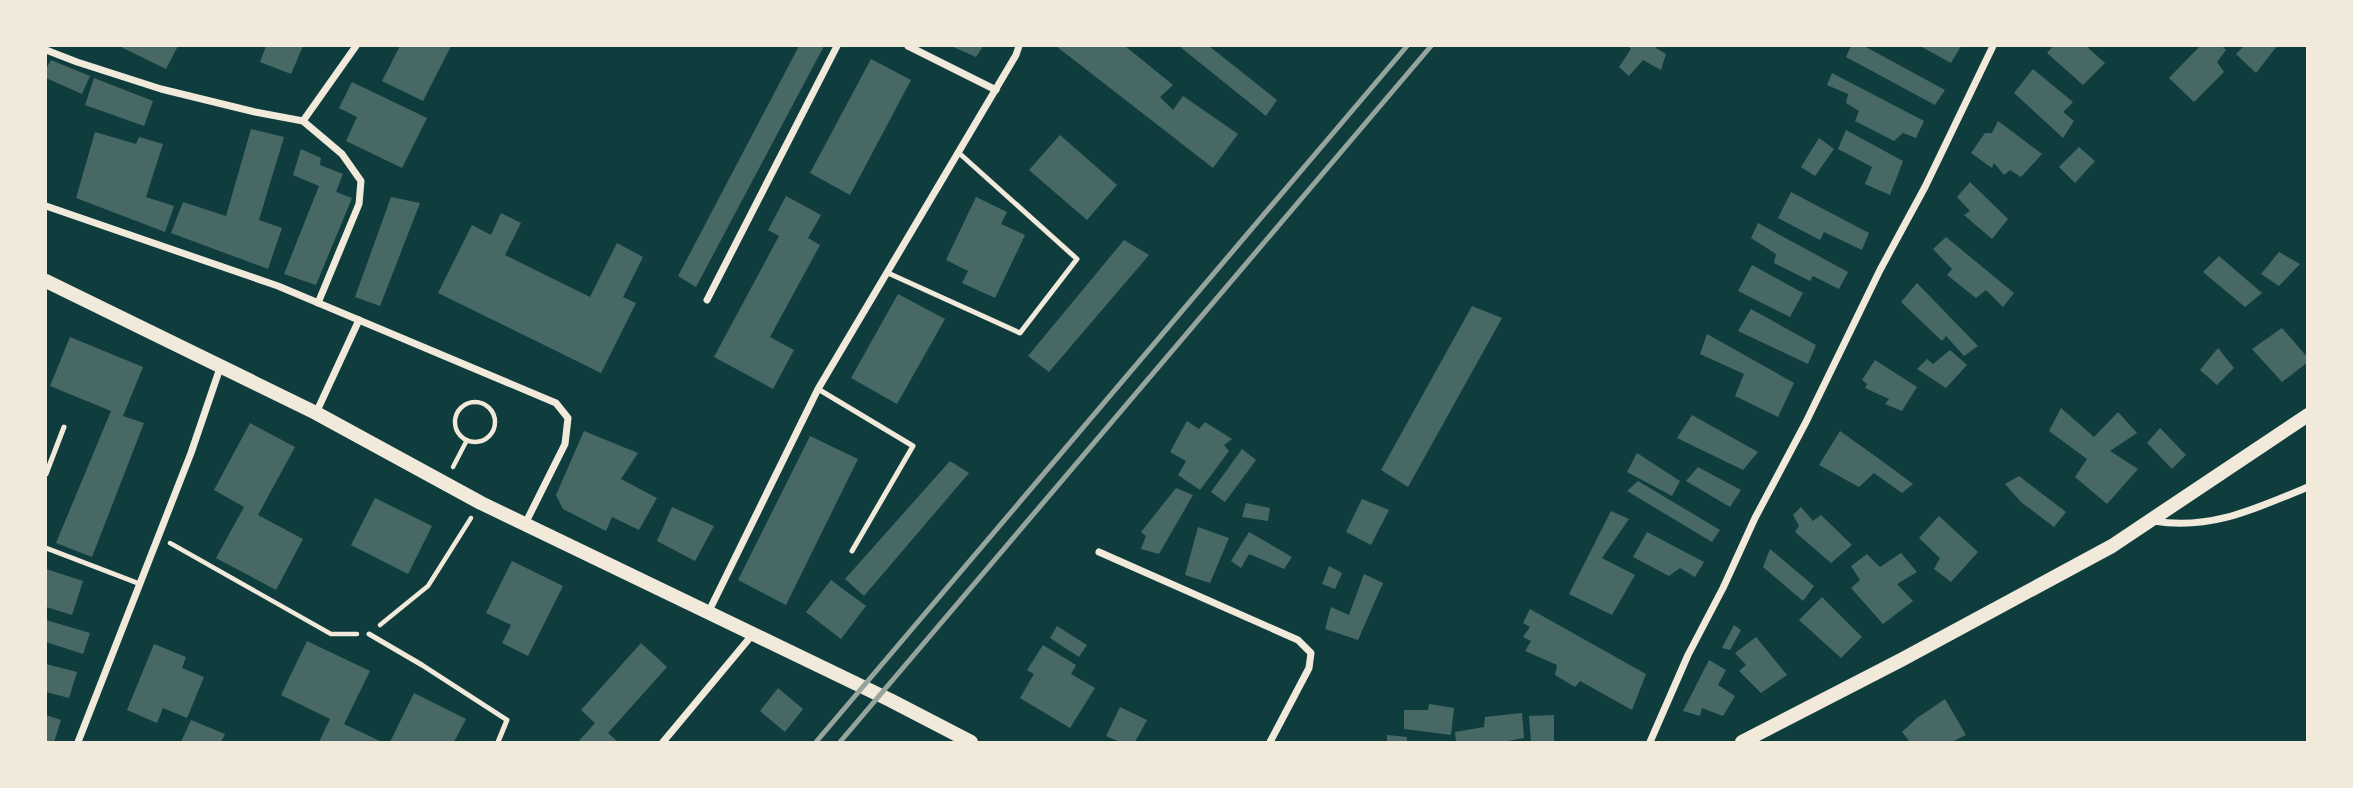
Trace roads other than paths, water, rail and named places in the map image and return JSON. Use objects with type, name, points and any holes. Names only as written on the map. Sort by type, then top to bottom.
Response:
[{"type":"main road","points":[[46,281],[316,414],[481,503],[709,611],[971,743]]},
{"type":"main road","points":[[1742,743],[2112,546],[2308,415]]},
{"type":"street","points":[[303,121],[356,46]]},
{"type":"street","points":[[707,300],[837,46]]},
{"type":"street","points":[[908,46],[996,90]]},
{"type":"street","points":[[709,611],[818,389],[960,153],[1019,46]]},
{"type":"street","points":[[1650,743],[1688,655],[1755,518],[1806,422],[1880,270],[1925,187],[1993,46]]},
{"type":"street","points":[[46,50],[161,89],[303,121],[342,154],[361,181],[359,204],[318,303]]},
{"type":"street","points":[[46,206],[278,286],[556,403],[568,418],[565,444],[525,524]]},
{"type":"street","points":[[316,414],[359,320]]},
{"type":"street","points":[[78,743],[191,453],[220,368]]},
{"type":"street","points":[[2151,520],[2175,524],[2223,520],[2308,487]]},
{"type":"street","points":[[1099,552],[1298,640],[1311,653],[1309,668],[1270,743]]},
{"type":"street","points":[[663,743],[753,634]]},
{"type":"lane","points":[[888,273],[1020,333],[1077,259],[960,153]]},
{"type":"lane","points":[[818,389],[913,446],[852,551]]},
{"type":"lane","points":[[46,474],[64,427]]},
{"type":"lane","points":[[46,548],[140,584]]},
{"type":"lane","points":[[369,634],[507,720],[498,743]]},
{"type":"railway","points":[[816,742],[1407,46]]},
{"type":"railway","points":[[840,742],[1431,46]]}]
